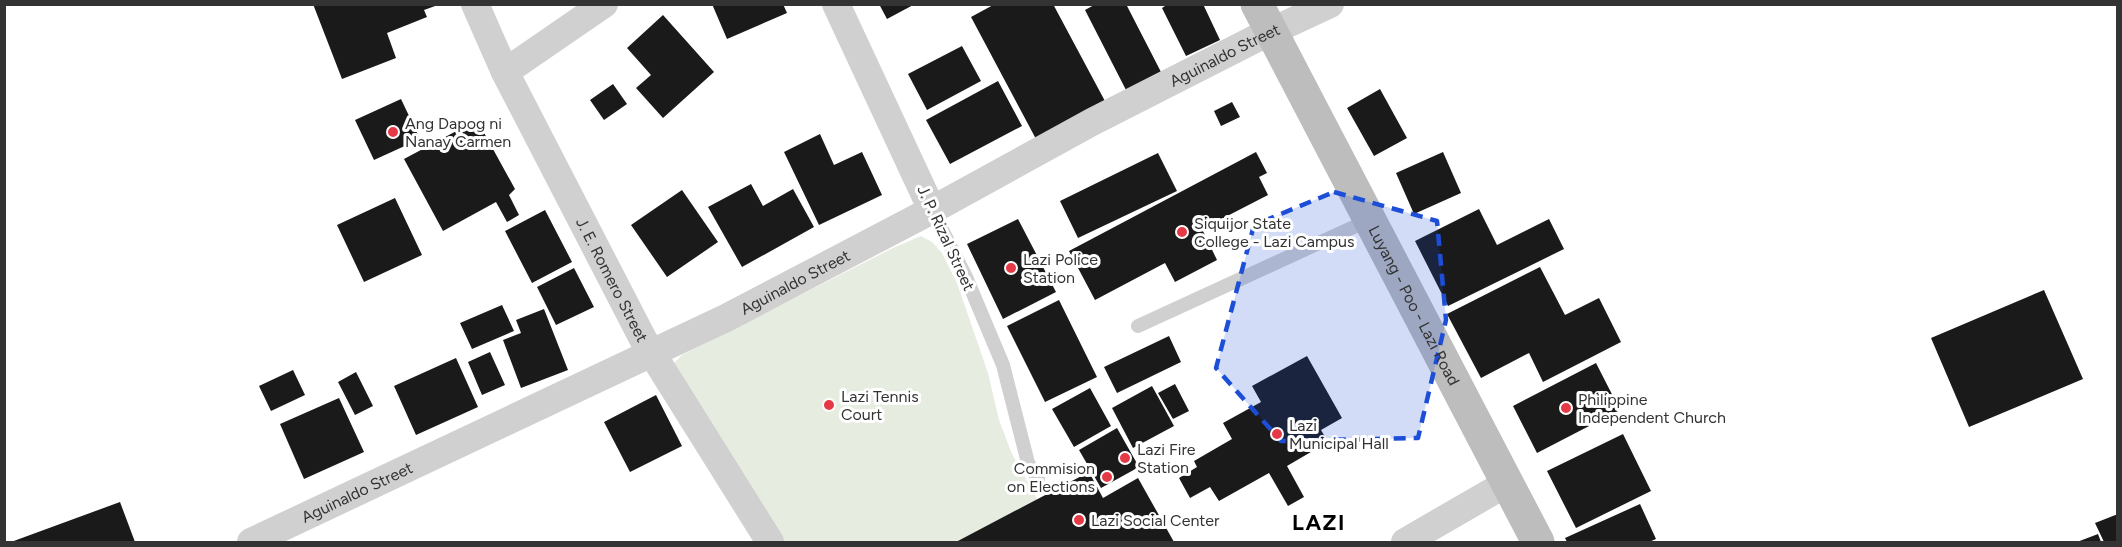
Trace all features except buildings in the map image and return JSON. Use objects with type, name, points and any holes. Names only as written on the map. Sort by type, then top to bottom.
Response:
[{"type":"main road","name":"Luyang - Poo - Lazi Road","points":[[1264,18],[1538,543]]},
{"type":"street","name":"J. E. Romero Street","points":[[475,4],[505,72],[651,353],[770,543]]},
{"type":"street","points":[[505,72],[604,4]]},
{"type":"street","name":"J. P. Rizal Street","points":[[836,4],[933,210]]},
{"type":"street","name":"Aguinaldo Street","points":[[251,543],[726,318],[933,210],[1092,122],[1264,18],[1330,4]]},
{"type":"street","points":[[1405,543],[1507,483]]},
{"type":"lane","name":"J. P. Rizal Street","points":[[933,210],[966,277],[1003,365],[1028,463],[1038,479]]},
{"type":"lane","points":[[1138,326],[1369,220]]},
{"type":"highlighted area","points":[[1334,192],[1437,221],[1446,320],[1418,438],[1281,441],[1216,368],[1254,225]]},
{"type":"shaded area","points":[[921,236],[932,242],[942,253],[957,283],[988,373],[999,420],[1012,454],[1061,542],[781,542],[674,363],[682,355]]},
{"type":"place","name":"Ang Dapog ni Nanay Carmen","points":[[393,132]]},
{"type":"place","name":"Siquijor State College - Lazi Campus","points":[[1182,232]]},
{"type":"place","name":"Lazi Police Station","points":[[1011,268]]},
{"type":"place","name":"Lazi Tennis Court","points":[[829,405]]},
{"type":"place","name":"Philippine Independent Church","points":[[1566,408]]},
{"type":"place","name":"Lazi Municipal Hall","points":[[1277,434]]},
{"type":"place","name":"Lazi Fire Station","points":[[1125,458]]},
{"type":"place","name":"Commision on Elections","points":[[1107,477]]},
{"type":"place","name":"Lazi Social Center","points":[[1079,520]]},
{"type":"district","name":"LAZI","points":[[1319,522]]}]
